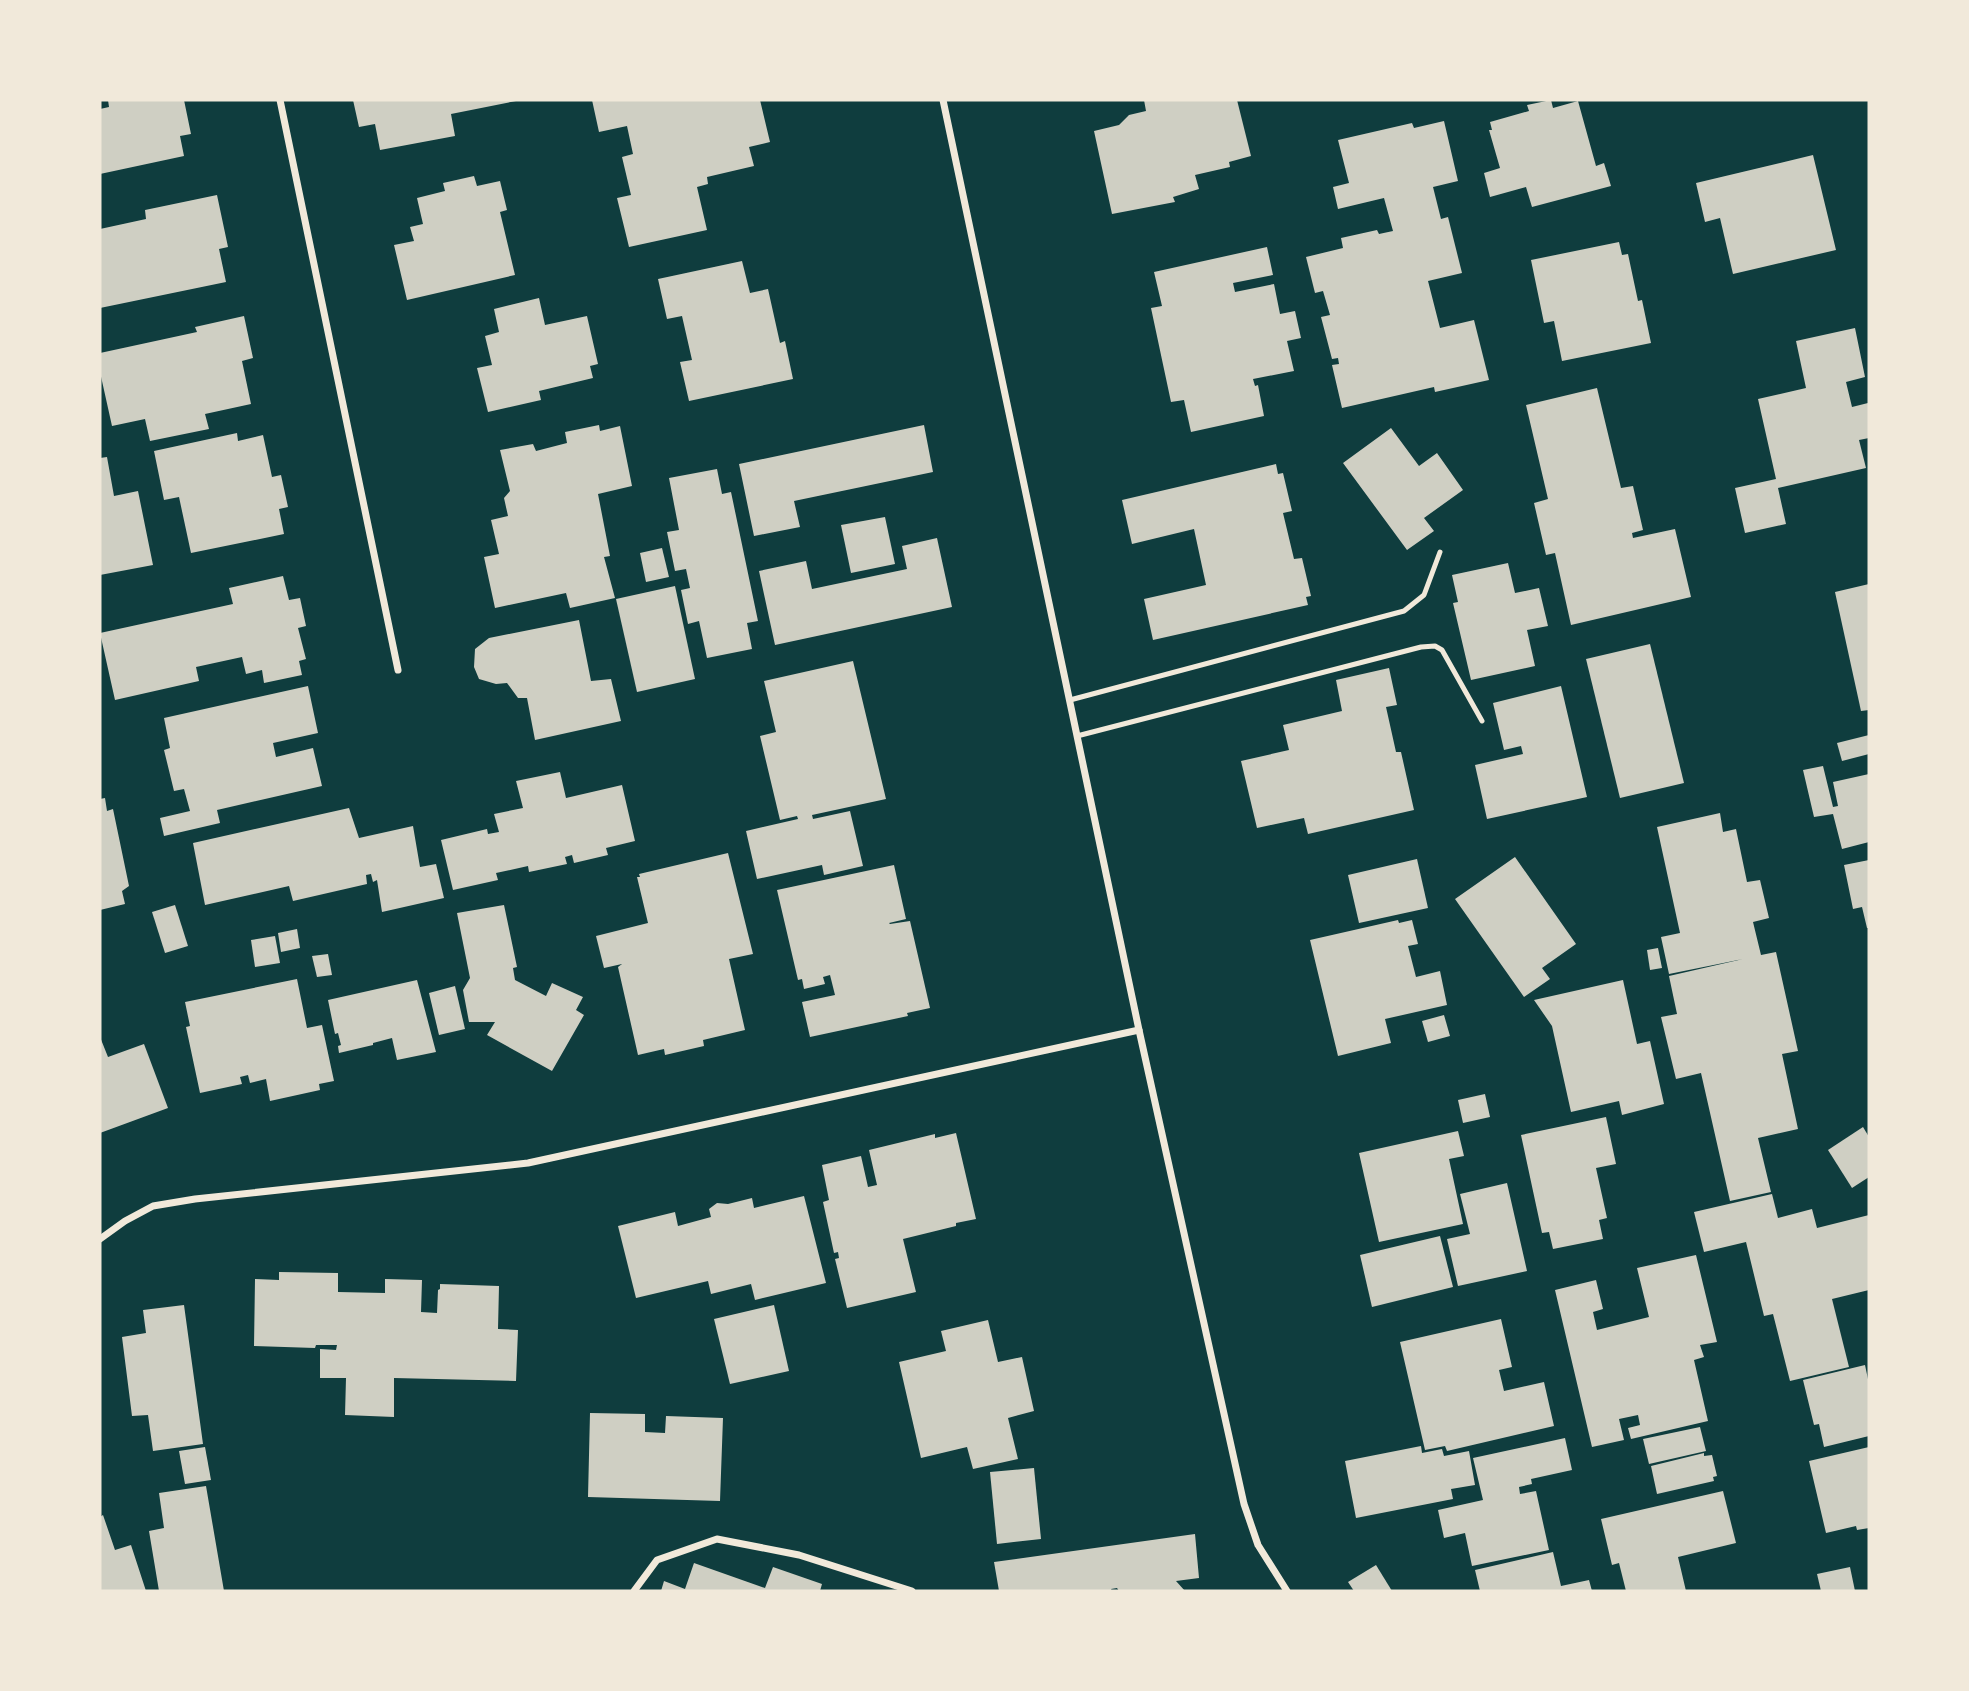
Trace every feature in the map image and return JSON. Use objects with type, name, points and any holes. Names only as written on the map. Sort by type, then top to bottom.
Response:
[{"type":"street","points":[[280,100],[398,670]]},
{"type":"street","points":[[943,100],[1139,1030],[1244,1504],[1258,1545],[1287,1591]]},
{"type":"street","points":[[100,1239],[153,1206],[195,1199],[528,1163],[1139,1030]]},
{"type":"street","points":[[634,1591],[657,1560],[717,1539],[799,1555],[912,1591]]},
{"type":"lane","points":[[1070,700],[1404,611],[1424,595],[1440,552]]},
{"type":"lane","points":[[1077,736],[1408,650],[1435,646],[1442,650],[1482,721]]},
{"type":"building","points":[[108,100],[184,100],[191,134],[180,136],[184,156],[100,174],[100,109],[109,107]]},
{"type":"building","points":[[353,100],[516,101],[451,114],[455,136],[380,150],[375,124],[359,127]]},
{"type":"building","points":[[592,100],[760,100],[770,142],[749,147],[754,166],[707,177],[708,184],[697,187],[707,230],[629,247],[617,198],[631,195],[622,157],[633,154],[627,126],[599,132]]},
{"type":"building","points":[[1144,100],[1237,100],[1251,156],[1229,162],[1230,167],[1195,175],[1199,189],[1173,197],[1175,202],[1112,214],[1094,131],[1119,125],[1129,115],[1146,111]]},
{"type":"building","points":[[1551,100],[1553,108],[1578,101],[1596,166],[1604,163],[1611,186],[1532,207],[1526,187],[1490,197],[1484,173],[1500,168],[1489,130],[1492,130],[1490,122],[1529,111],[1527,105]]},
{"type":"building","points":[[1444,121],[1458,181],[1433,187],[1441,219],[1448,217],[1462,273],[1428,281],[1440,328],[1474,320],[1489,380],[1435,392],[1434,387],[1342,408],[1332,365],[1339,364],[1338,358],[1332,359],[1321,317],[1330,315],[1323,291],[1315,293],[1306,257],[1343,248],[1341,238],[1377,230],[1379,234],[1393,231],[1384,198],[1338,209],[1333,187],[1349,183],[1338,140],[1412,123],[1414,128]]},
{"type":"building","points":[[1813,155],[1836,250],[1733,274],[1720,218],[1705,222],[1696,183]]},
{"type":"building","points":[[474,176],[477,186],[500,181],[507,210],[500,212],[515,275],[407,300],[394,245],[414,241],[410,227],[423,224],[417,198],[445,191],[443,183]]},
{"type":"building","points":[[217,195],[228,247],[219,249],[226,282],[100,308],[100,229],[146,219],[145,210]]},
{"type":"building","points":[[1619,242],[1622,255],[1628,254],[1651,343],[1562,361],[1554,321],[1544,323],[1531,260]]},
{"type":"building","points":[[1267,247],[1273,275],[1233,283],[1235,292],[1274,284],[1280,314],[1295,311],[1301,338],[1287,341],[1294,371],[1253,379],[1255,386],[1258,385],[1264,416],[1191,432],[1184,400],[1171,402],[1151,308],[1162,306],[1154,272]]},
{"type":"building","points":[[742,261],[750,293],[768,289],[780,343],[785,341],[793,379],[689,401],[680,362],[692,360],[682,316],[667,319],[658,279]]},
{"type":"building","points":[[539,298],[545,325],[587,316],[598,364],[590,366],[593,378],[539,391],[541,400],[488,412],[477,368],[492,365],[485,336],[499,332],[494,309]]},
{"type":"building","points":[[244,316],[253,358],[242,361],[251,404],[205,414],[209,429],[150,441],[145,419],[112,426],[100,372],[100,353],[197,332],[195,327]]},
{"type":"building","points":[[1855,328],[1865,377],[1846,382],[1852,407],[1868,403],[1869,438],[1859,440],[1866,468],[1778,488],[1786,524],[1745,533],[1735,488],[1776,479],[1758,399],[1806,388],[1796,341]]},
{"type":"building","points":[[1597,388],[1621,488],[1633,486],[1643,530],[1632,533],[1633,538],[1675,529],[1691,597],[1571,625],[1555,553],[1546,555],[1534,503],[1548,499],[1526,405]]},
{"type":"building","points":[[599,425],[600,431],[620,426],[632,486],[598,494],[610,556],[604,557],[615,598],[570,608],[566,593],[495,608],[484,557],[499,554],[491,520],[508,516],[504,498],[510,491],[500,450],[533,444],[536,451],[567,443],[565,432]]},
{"type":"building","points":[[924,425],[933,472],[794,501],[800,527],[754,536],[739,464]]},
{"type":"building","points":[[1391,428],[1419,466],[1437,453],[1463,490],[1424,518],[1434,531],[1407,550],[1343,463]]},
{"type":"building","points":[[237,433],[238,441],[263,435],[272,477],[281,475],[288,507],[279,509],[284,534],[191,553],[179,497],[164,500],[154,451]]},
{"type":"building","points":[[107,457],[114,496],[138,491],[153,565],[100,575],[100,458]]},
{"type":"building","points":[[1276,464],[1278,474],[1283,473],[1292,511],[1283,513],[1294,559],[1302,558],[1311,596],[1306,597],[1308,605],[1153,640],[1144,599],[1206,585],[1194,529],[1132,544],[1122,500]]},
{"type":"building","points":[[717,469],[722,494],[731,492],[758,621],[747,623],[752,649],[707,658],[699,621],[688,624],[681,590],[690,588],[686,569],[675,571],[667,532],[679,530],[669,478]]},
{"type":"building","points":[[885,517],[895,564],[851,573],[841,525]]},
{"type":"building","points":[[937,538],[952,607],[775,645],[759,571],[806,561],[812,589],[907,569],[902,546]]},
{"type":"building","points":[[662,548],[669,577],[646,582],[640,553]]},
{"type":"building","points":[[1508,563],[1515,593],[1539,588],[1548,626],[1527,630],[1535,666],[1471,680],[1453,603],[1458,602],[1452,575]]},
{"type":"building","points":[[283,576],[289,600],[300,598],[306,626],[298,628],[306,659],[299,661],[302,675],[264,683],[262,670],[246,674],[242,657],[196,667],[199,681],[115,700],[100,633],[233,604],[229,588]]},
{"type":"building","points":[[1869,584],[1869,710],[1861,711],[1835,592]]},
{"type":"building","points":[[675,586],[695,679],[637,692],[616,599]]},
{"type":"building","points":[[579,620],[591,681],[611,679],[621,721],[535,740],[527,698],[518,698],[507,683],[496,684],[479,679],[474,667],[475,649],[489,638]]},
{"type":"building","points":[[1650,644],[1684,783],[1620,798],[1586,659]]},
{"type":"building","points":[[853,661],[886,799],[812,815],[813,819],[850,811],[863,866],[824,875],[822,865],[757,879],[746,831],[798,819],[797,816],[780,820],[760,736],[776,732],[764,681]]},
{"type":"building","points":[[1389,668],[1397,705],[1386,707],[1396,752],[1401,752],[1414,810],[1308,834],[1304,818],[1257,828],[1241,761],[1289,750],[1283,725],[1342,711],[1336,680]]},
{"type":"building","points":[[308,686],[318,733],[273,743],[276,757],[313,748],[322,786],[217,810],[220,823],[164,836],[160,818],[190,811],[184,789],[174,791],[164,750],[170,748],[164,718]]},
{"type":"building","points":[[1561,686],[1587,797],[1487,819],[1475,765],[1523,754],[1521,746],[1504,750],[1493,703]]},
{"type":"building","points":[[1869,735],[1869,754],[1842,761],[1837,743]]},
{"type":"building","points":[[1823,766],[1833,807],[1838,806],[1833,782],[1869,774],[1869,842],[1842,849],[1833,814],[1814,817],[1803,770]]},
{"type":"building","points":[[560,772],[566,798],[622,785],[635,841],[606,848],[608,855],[574,863],[572,855],[565,857],[567,864],[529,872],[528,866],[496,873],[498,880],[453,890],[441,840],[487,829],[488,834],[499,832],[494,814],[523,808],[516,781]]},
{"type":"building","points":[[105,798],[107,811],[113,809],[129,886],[122,891],[125,904],[100,910],[100,799]]},
{"type":"building","points":[[349,808],[359,838],[413,826],[420,867],[436,864],[444,898],[382,912],[377,880],[373,882],[371,874],[366,875],[367,884],[293,901],[289,886],[205,905],[193,843]]},
{"type":"building","points":[[1720,813],[1723,832],[1736,829],[1747,882],[1760,880],[1769,918],[1753,922],[1761,955],[1776,952],[1798,1051],[1782,1054],[1798,1129],[1758,1138],[1771,1192],[1730,1201],[1701,1073],[1676,1079],[1661,1017],[1677,1014],[1669,976],[1743,959],[1669,974],[1661,937],[1680,933],[1657,827]]},
{"type":"building","points":[[728,853],[753,954],[729,959],[745,1030],[703,1040],[704,1046],[665,1055],[664,1049],[638,1055],[618,967],[622,964],[604,968],[596,936],[648,923],[637,877],[640,877],[639,874]]},
{"type":"building","points":[[1515,857],[1576,944],[1542,968],[1550,979],[1524,997],[1455,899]]},
{"type":"building","points":[[1417,859],[1428,908],[1359,923],[1348,875]]},
{"type":"building","points":[[1869,860],[1867,928],[1862,907],[1853,909],[1844,865]]},
{"type":"building","points":[[894,865],[906,919],[889,923],[910,921],[930,1008],[907,1013],[908,1016],[810,1037],[802,1002],[835,995],[830,975],[823,977],[825,984],[804,989],[802,979],[798,980],[777,890]]},
{"type":"building","points":[[175,905],[188,946],[165,953],[152,912]]},
{"type":"building","points":[[504,905],[517,967],[513,968],[515,980],[546,996],[552,983],[583,997],[576,1010],[584,1015],[552,1071],[487,1035],[495,1022],[469,1022],[463,990],[470,978],[457,913]]},
{"type":"building","points":[[1398,920],[1399,923],[1412,920],[1418,944],[1408,946],[1416,977],[1440,971],[1447,1005],[1385,1019],[1391,1043],[1338,1056],[1310,940]]},
{"type":"building","points":[[297,929],[300,948],[281,952],[278,933]]},
{"type":"building","points":[[275,936],[280,963],[255,967],[251,940]]},
{"type":"building","points":[[1658,948],[1662,968],[1650,970],[1647,950]]},
{"type":"building","points":[[328,954],[332,975],[317,977],[312,956]]},
{"type":"building","points":[[297,979],[307,1028],[322,1025],[334,1081],[319,1084],[320,1090],[270,1101],[266,1079],[250,1083],[248,1075],[240,1077],[242,1084],[200,1093],[186,1027],[190,1026],[185,1002]]},
{"type":"building","points":[[417,980],[436,1052],[397,1060],[392,1038],[339,1053],[338,1046],[341,1045],[338,1033],[335,1034],[328,1000]]},
{"type":"building","points":[[1623,980],[1637,1044],[1650,1041],[1664,1104],[1622,1115],[1619,1101],[1571,1112],[1552,1026],[1534,1000]]},
{"type":"building","points":[[455,986],[465,1029],[439,1035],[429,993]]},
{"type":"building","points":[[1444,1015],[1450,1036],[1428,1042],[1422,1021]]},
{"type":"building","points":[[100,1037],[108,1057],[144,1044],[168,1108],[100,1133]]},
{"type":"building","points":[[1485,1094],[1490,1117],[1463,1123],[1458,1100]]},
{"type":"building","points":[[1606,1117],[1616,1164],[1596,1168],[1607,1218],[1599,1220],[1603,1239],[1553,1249],[1549,1232],[1542,1233],[1521,1135]]},
{"type":"building","points":[[1863,1127],[1869,1137],[1869,1177],[1852,1188],[1828,1150]]},
{"type":"building","points":[[1458,1131],[1464,1156],[1449,1159],[1463,1224],[1379,1242],[1359,1153]]},
{"type":"building","points":[[956,1133],[976,1219],[903,1239],[916,1292],[847,1308],[835,1259],[839,1258],[838,1252],[834,1253],[823,1202],[829,1200],[822,1165],[861,1156],[868,1187],[877,1185],[869,1150],[935,1134],[935,1138]]},
{"type":"building","points":[[1507,1183],[1527,1271],[1458,1286],[1447,1239],[1470,1234],[1460,1194]]},
{"type":"building","points":[[1772,1194],[1778,1218],[1812,1209],[1817,1228],[1869,1215],[1869,1290],[1832,1299],[1849,1367],[1790,1381],[1773,1314],[1764,1316],[1746,1242],[1704,1252],[1694,1212]]},
{"type":"building","points":[[804,1196],[826,1283],[755,1300],[751,1284],[711,1294],[708,1281],[636,1298],[618,1226],[675,1212],[678,1226],[711,1217],[709,1209],[717,1203],[728,1204],[752,1198],[754,1208]]},
{"type":"building","points":[[1440,1236],[1453,1287],[1372,1307],[1360,1255]]},
{"type":"building","points":[[1696,1255],[1717,1342],[1700,1345],[1704,1357],[1694,1360],[1708,1421],[1631,1439],[1628,1428],[1640,1425],[1638,1415],[1619,1419],[1624,1440],[1592,1447],[1555,1290],[1596,1280],[1603,1309],[1593,1312],[1597,1330],[1649,1317],[1637,1268]]},
{"type":"building","points":[[279,1272],[338,1273],[338,1292],[385,1293],[385,1279],[422,1280],[421,1312],[437,1313],[440,1284],[499,1286],[498,1329],[518,1330],[516,1381],[394,1378],[394,1417],[345,1415],[346,1378],[320,1378],[320,1349],[336,1350],[337,1345],[316,1345],[315,1348],[254,1346],[255,1279],[279,1280]]},
{"type":"building","points":[[184,1305],[203,1444],[153,1451],[148,1415],[132,1416],[122,1337],[146,1333],[143,1310]]},
{"type":"building","points":[[774,1305],[789,1371],[730,1384],[714,1319]]},
{"type":"building","points":[[1501,1319],[1512,1367],[1499,1370],[1504,1391],[1544,1382],[1554,1426],[1447,1451],[1445,1446],[1425,1450],[1400,1342]]},
{"type":"building","points":[[988,1320],[998,1362],[1022,1357],[1034,1411],[1008,1418],[1018,1459],[973,1469],[967,1447],[921,1458],[899,1362],[946,1351],[941,1331]]},
{"type":"building","points":[[1865,1365],[1869,1384],[1869,1436],[1824,1447],[1819,1424],[1814,1425],[1803,1380]]},
{"type":"building","points":[[590,1413],[645,1414],[645,1432],[665,1433],[666,1416],[723,1418],[720,1501],[588,1497]]},
{"type":"building","points":[[1700,1427],[1706,1451],[1649,1464],[1643,1439]]},
{"type":"building","points":[[1565,1438],[1572,1470],[1531,1479],[1532,1484],[1519,1487],[1520,1494],[1536,1491],[1549,1550],[1472,1566],[1465,1533],[1444,1538],[1438,1510],[1483,1500],[1473,1458]]},
{"type":"building","points":[[1421,1446],[1422,1453],[1442,1449],[1444,1456],[1469,1451],[1475,1485],[1451,1489],[1453,1499],[1356,1518],[1345,1461]]},
{"type":"building","points":[[205,1447],[211,1480],[185,1484],[179,1451]]},
{"type":"building","points":[[1869,1447],[1869,1528],[1857,1530],[1856,1526],[1826,1533],[1809,1461]]},
{"type":"building","points":[[1704,1453],[1704,1456],[1712,1455],[1717,1476],[1713,1477],[1714,1481],[1657,1494],[1651,1466]]},
{"type":"building","points":[[1034,1468],[1041,1539],[997,1544],[990,1472]]},
{"type":"building","points":[[206,1486],[224,1591],[159,1591],[149,1531],[164,1528],[159,1493]]},
{"type":"building","points":[[1723,1491],[1736,1543],[1678,1557],[1686,1591],[1626,1591],[1619,1563],[1612,1565],[1601,1519]]},
{"type":"building","points":[[103,1515],[115,1550],[131,1545],[146,1591],[100,1591],[100,1517]]},
{"type":"building","points":[[1195,1534],[1199,1578],[1176,1581],[1185,1591],[1119,1591],[1117,1588],[1111,1589],[1112,1591],[999,1591],[994,1562]]},
{"type":"building","points":[[1553,1552],[1561,1586],[1589,1580],[1592,1591],[1480,1591],[1475,1570]]},
{"type":"building","points":[[694,1563],[765,1588],[773,1567],[822,1584],[820,1591],[661,1591],[664,1581],[685,1589]]},
{"type":"building","points":[[1376,1565],[1392,1591],[1354,1591],[1348,1582]]},
{"type":"building","points":[[1850,1567],[1855,1591],[1821,1591],[1817,1574]]}]
